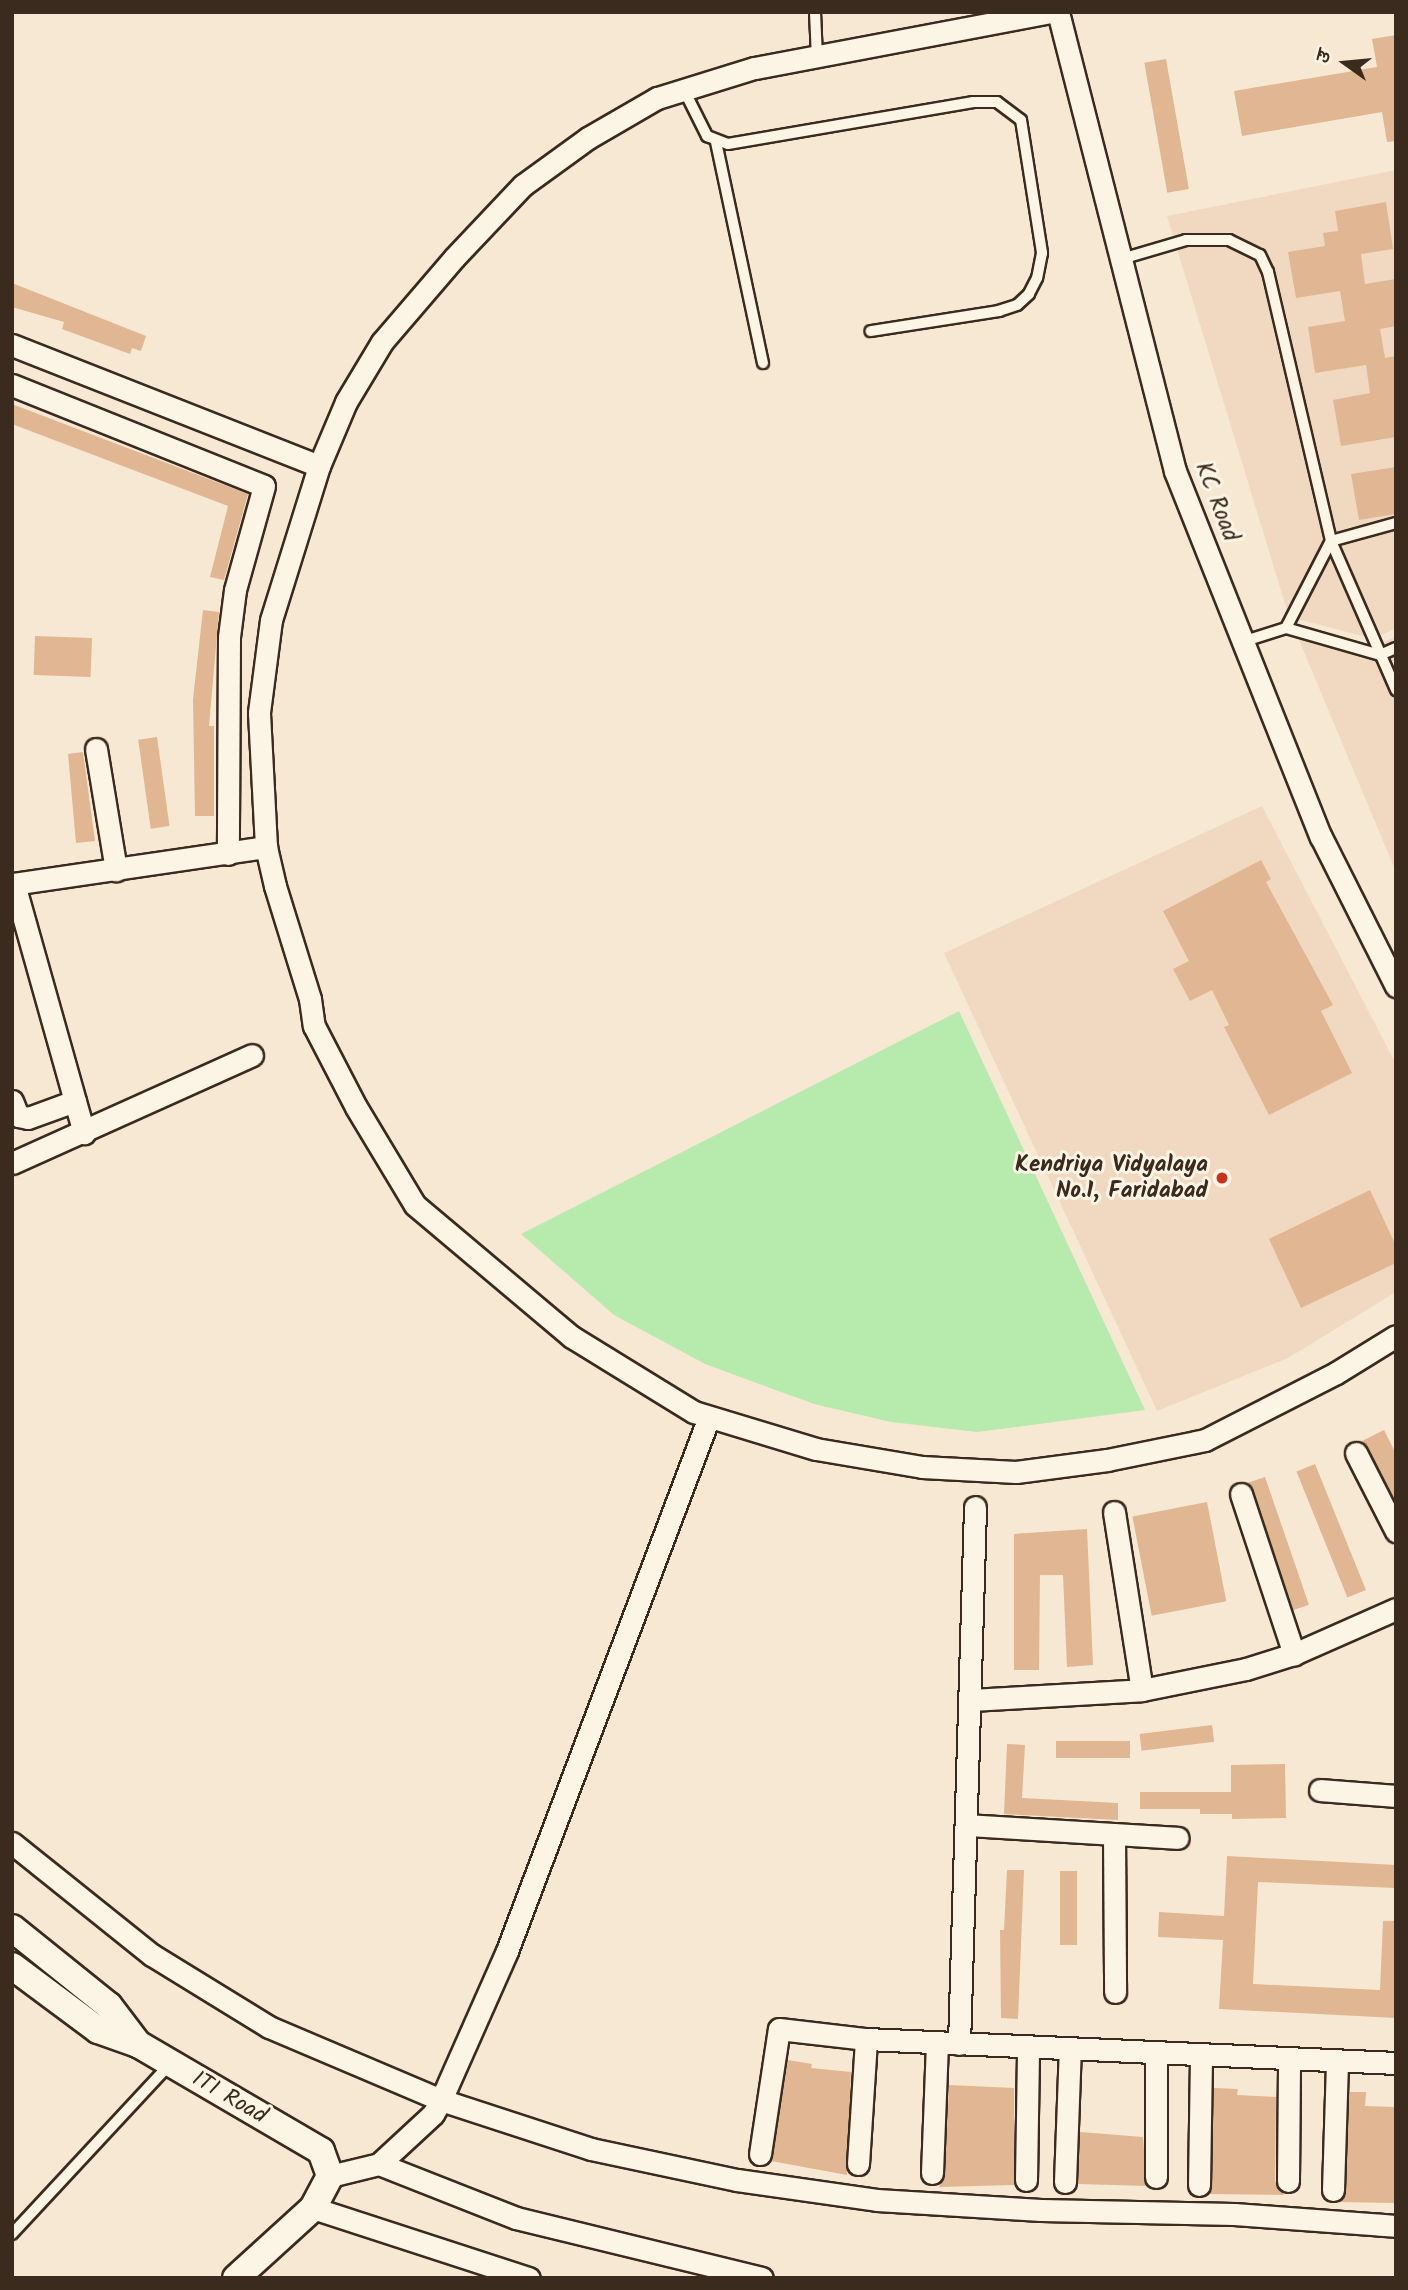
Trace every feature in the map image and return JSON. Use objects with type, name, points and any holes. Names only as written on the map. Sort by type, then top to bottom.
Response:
[{"type":"street","points":[[1051,12],[754,68],[683,88],[588,138],[523,185],[382,342],[346,402],[319,466],[271,620],[259,713],[266,847],[310,999],[314,1026],[356,1107],[415,1205],[572,1337],[709,1417],[816,1449],[922,1467],[1016,1472],[1107,1460],[1205,1440],[1336,1373],[1396,1336]]},
{"type":"street","name":"KC Road","points":[[1058,12],[1118,260],[1175,471],[1321,836],[1396,986]]},
{"type":"street","points":[[12,345],[319,466]]},
{"type":"street","points":[[12,385],[264,486],[235,590],[229,637],[228,854]]},
{"type":"street","points":[[96,749],[117,870]]},
{"type":"street","points":[[84,1133],[13,884],[266,847]]},
{"type":"street","points":[[12,1163],[253,1055]]},
{"type":"street","points":[[12,1101],[18,1116],[28,1118],[75,1101]]},
{"type":"street","points":[[236,2278],[313,2208],[330,2176],[379,2164],[433,2114],[441,2101],[507,1951],[709,1417]]},
{"type":"street","points":[[1356,1453],[1396,1531]]},
{"type":"street","points":[[1241,1494],[1294,1654]]},
{"type":"street","points":[[959,2044],[975,1507]]},
{"type":"street","points":[[1114,1513],[1142,1690]]},
{"type":"street","points":[[971,1700],[1142,1690],[1294,1654],[1396,1609]]},
{"type":"street","points":[[1320,1790],[1396,1796]]},
{"type":"street","points":[[967,1825],[1178,1838]]},
{"type":"street","points":[[1114,1834],[1115,1992]]},
{"type":"street","points":[[12,1843],[152,1955],[270,2027],[441,2101],[591,2149],[737,2180],[877,2200],[1041,2210],[1234,2214],[1396,2226]]},
{"type":"street","name":"ITI Road","points":[[12,1928],[109,2006],[138,2044]]},
{"type":"street","name":"ITI Road","points":[[12,1966],[99,2030],[138,2044],[321,2151],[330,2176]]},
{"type":"street","points":[[760,2154],[779,2029],[866,2039],[937,2043],[1396,2063]]},
{"type":"street","points":[[858,2164],[866,2039]]},
{"type":"street","points":[[932,2173],[937,2043]]},
{"type":"street","points":[[1026,2180],[1027,2047]]},
{"type":"street","points":[[1065,2182],[1070,2048]]},
{"type":"street","points":[[1156,2052],[1156,2177]]},
{"type":"street","points":[[1199,2185],[1201,2054]]},
{"type":"street","points":[[1288,2181],[1289,2059]]},
{"type":"street","points":[[1334,2190],[1337,2061]]},
{"type":"street","points":[[379,2164],[516,2218],[762,2278]]},
{"type":"street","points":[[313,2208],[529,2278]]},
{"type":"lane","points":[[815,12],[817,58]]},
{"type":"lane","points":[[683,88],[707,136],[716,142],[745,144],[973,102],[997,102],[1021,120],[1042,253],[1037,278],[1028,294],[1017,305],[999,312],[871,331]]},
{"type":"lane","points":[[716,142],[763,363]]},
{"type":"lane","points":[[1118,260],[1186,240],[1229,240],[1260,255],[1268,272],[1331,541],[1396,690]]},
{"type":"lane","points":[[1286,628],[1331,541],[1396,523]]},
{"type":"lane","points":[[1245,641],[1286,628],[1380,655],[1396,648]]},
{"type":"lane","points":[[12,2234],[170,2064]]},
{"type":"shaded area","points":[[1396,170],[1396,628],[1374,639],[1289,617],[1167,216]]},
{"type":"shaded area","points":[[1294,628],[1374,647],[1396,636],[1396,872]]},
{"type":"shaded area","name":"Kendriya Vidyalaya No.1, Faridabad","points":[[1262,806],[1396,1064],[1396,1292],[1288,1358],[1157,1411],[944,953]]},
{"type":"green space","points":[[959,1011],[1145,1410],[977,1432],[891,1422],[814,1404],[705,1364],[614,1315],[521,1234]]},
{"type":"building","points":[[1396,35],[1396,141],[1387,142],[1382,112],[1242,136],[1234,91],[1377,67],[1372,39]]},
{"type":"building","points":[[1166,59],[1189,189],[1167,193],[1144,63]]},
{"type":"building","points":[[1386,202],[1393,249],[1361,254],[1365,284],[1396,279],[1396,326],[1380,329],[1385,358],[1396,356],[1396,437],[1341,446],[1333,400],[1370,393],[1366,365],[1315,373],[1308,327],[1345,321],[1340,291],[1296,298],[1288,252],[1325,246],[1323,233],[1338,231],[1335,211]]},
{"type":"building","points":[[12,283],[146,336],[141,351],[132,348],[130,354],[62,329],[64,322],[12,307]]},
{"type":"building","points":[[12,404],[248,494],[224,580],[210,577],[228,506],[12,424]]},
{"type":"building","points":[[1396,467],[1396,514],[1359,520],[1351,474]]},
{"type":"building","points":[[203,610],[219,612],[209,726],[214,726],[214,816],[195,816],[193,699]]},
{"type":"building","points":[[35,636],[92,638],[91,677],[34,675]]},
{"type":"building","points":[[157,737],[170,826],[151,829],[138,740]]},
{"type":"building","points":[[83,752],[95,841],[76,843],[68,754]]},
{"type":"building","points":[[1261,860],[1271,879],[1266,882],[1333,1005],[1321,1011],[1352,1073],[1269,1115],[1224,1027],[1229,1025],[1212,990],[1190,1001],[1173,969],[1189,961],[1163,911]]},
{"type":"building","points":[[1370,1190],[1396,1246],[1396,1263],[1301,1308],[1269,1239]]},
{"type":"building","points":[[1384,1430],[1396,1454],[1396,1502],[1362,1441]]},
{"type":"building","points":[[1315,1464],[1366,1590],[1347,1598],[1296,1471]]},
{"type":"building","points":[[1265,1477],[1309,1605],[1292,1611],[1248,1483]]},
{"type":"building","points":[[1207,1502],[1226,1601],[1152,1616],[1132,1517]]},
{"type":"building","points":[[1087,1529],[1093,1665],[1067,1667],[1063,1575],[1040,1575],[1039,1670],[1014,1670],[1014,1534]]},
{"type":"building","points":[[1212,1725],[1214,1742],[1142,1751],[1140,1734]]},
{"type":"building","points":[[1056,1741],[1130,1741],[1130,1758],[1056,1758]]},
{"type":"building","points":[[1007,1744],[1025,1745],[1022,1798],[1118,1803],[1118,1820],[1004,1814]]},
{"type":"building","points":[[1285,1764],[1286,1818],[1232,1819],[1232,1814],[1200,1814],[1200,1809],[1140,1809],[1140,1792],[1231,1792],[1231,1765]]},
{"type":"building","points":[[1227,1856],[1396,1865],[1396,1888],[1258,1882],[1253,1984],[1380,1990],[1383,1921],[1396,1921],[1396,2018],[1219,2009],[1223,1940],[1158,1937],[1159,1912],[1224,1916]]},
{"type":"building","points":[[1007,1870],[1024,1870],[1018,2019],[1001,2018],[1000,1930],[1004,1930]]},
{"type":"building","points":[[1060,1871],[1077,1871],[1077,1945],[1060,1945]]},
{"type":"building","points":[[788,2060],[812,2064],[811,2068],[851,2072],[847,2175],[771,2161]]},
{"type":"building","points":[[949,2085],[1014,2088],[1014,2185],[939,2187],[945,2174]]},
{"type":"building","points":[[1214,2088],[1238,2089],[1237,2095],[1276,2097],[1275,2181],[1284,2195],[1209,2194]]},
{"type":"building","points":[[1349,2092],[1366,2092],[1365,2106],[1396,2107],[1396,2203],[1339,2202],[1346,2190]]},
{"type":"building","points":[[1080,2132],[1143,2137],[1147,2186],[1078,2184]]},
{"type":"place","name":"Kendriya Vidyalaya No.1, Faridabad","points":[[1222,1178]]}]
